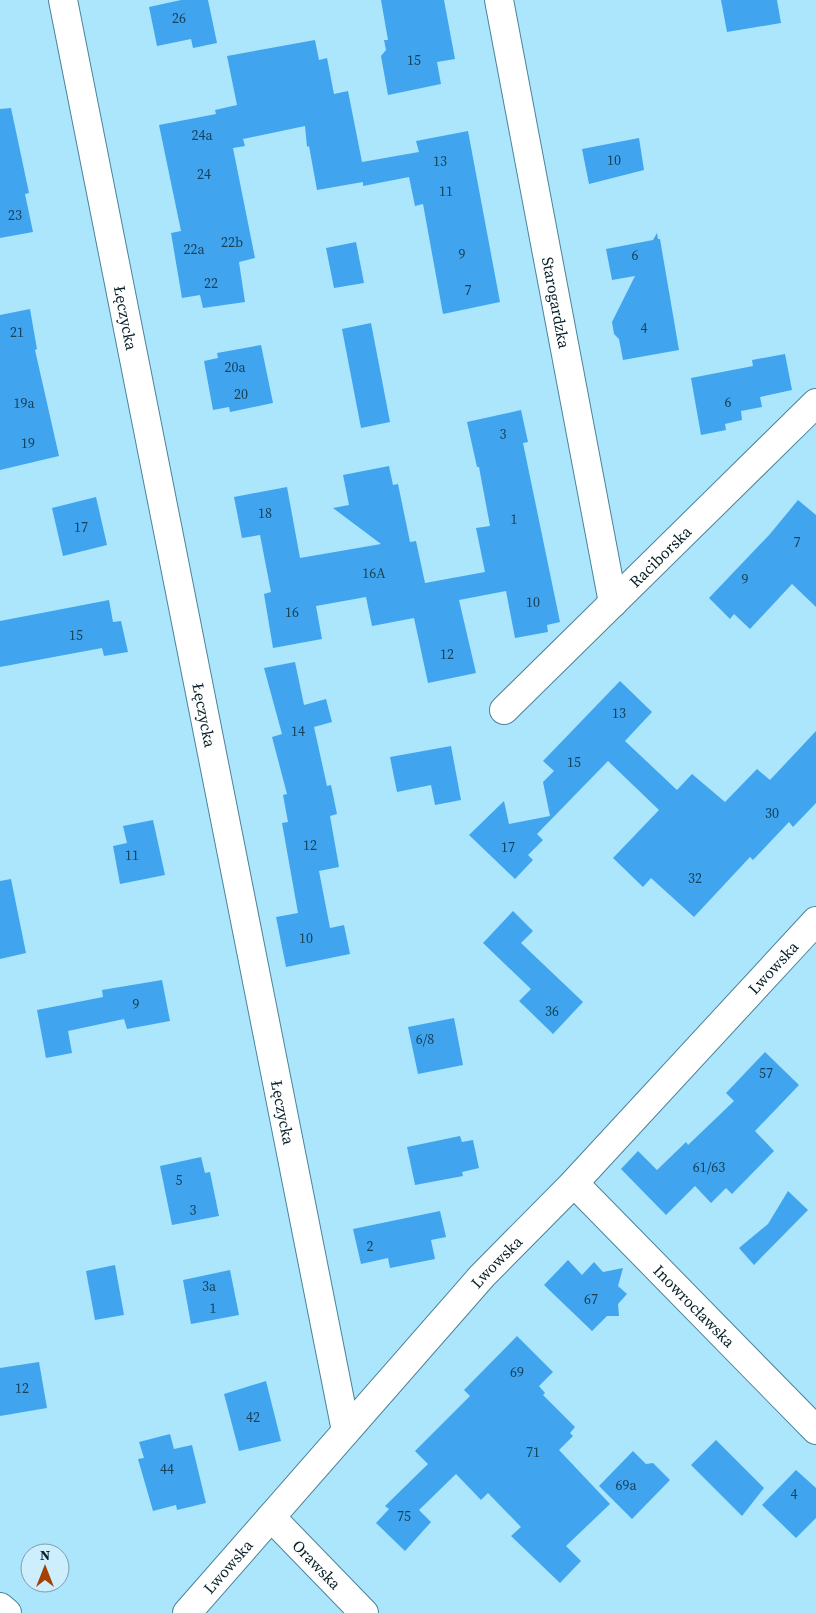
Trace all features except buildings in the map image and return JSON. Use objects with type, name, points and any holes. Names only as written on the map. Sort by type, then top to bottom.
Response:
[{"type":"street","name":"Łęczycka","points":[[63,0],[346,1431]]},
{"type":"street","name":"Starogardzka","points":[[499,0],[613,604]]},
{"type":"street","name":"Raciborska","points":[[504,710],[816,403]]},
{"type":"street","name":"Lwowska","points":[[187,1613],[482,1276],[574,1183],[816,921]]},
{"type":"street","name":"Inowrocławska","points":[[574,1183],[816,1430]]},
{"type":"street","name":"Orawska","points":[[271,1517],[364,1613]]},
{"type":"street","points":[[0,1607],[7,1613]]}]
